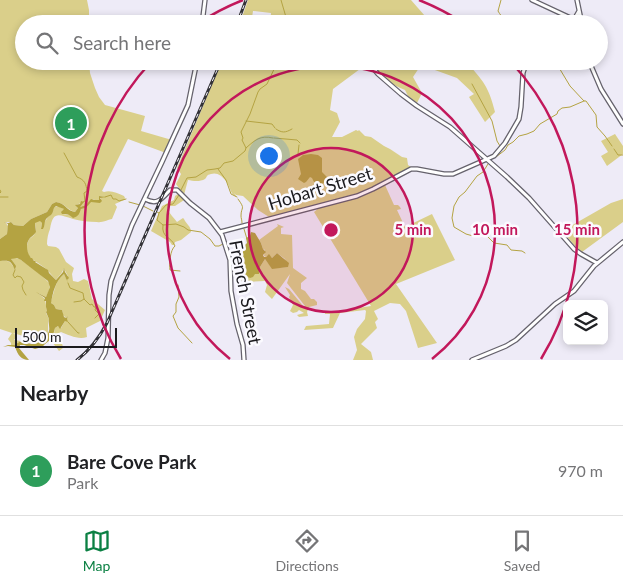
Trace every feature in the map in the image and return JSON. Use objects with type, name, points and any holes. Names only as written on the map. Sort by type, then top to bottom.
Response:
[{"type":"street","points":[[203,15],[206,0]]},
{"type":"street","points":[[532,0],[561,15]]},
{"type":"street","points":[[577,0],[581,15]]},
{"type":"street","points":[[576,15],[580,11]]},
{"type":"street","points":[[101,360],[108,338],[108,295],[111,281],[134,221],[190,101],[195,70]]},
{"type":"street","points":[[375,70],[401,94],[450,127],[529,198],[577,251],[597,263]]},
{"type":"street","name":"Hobart Street","points":[[220,232],[355,196],[373,189],[410,169],[453,174],[494,156],[504,145],[519,119],[524,70]]},
{"type":"street","points":[[592,70],[602,92],[623,124]]},
{"type":"street","name":"French Street","points":[[145,199],[154,202],[163,198],[169,190],[175,189],[209,218],[220,232],[230,260],[231,291],[235,318],[243,345],[244,360]]},
{"type":"street","points":[[472,360],[516,340],[553,306],[574,291],[597,263],[623,242]]},
{"type":"shaded area","points":[[0,0],[87,0],[89,15],[15,15],[15,70],[90,70],[95,88],[105,105],[145,116],[141,131],[172,140],[166,153],[128,139],[102,191],[114,192],[125,198],[115,204],[117,207],[112,219],[91,222],[57,215],[53,219],[48,236],[48,246],[59,249],[66,262],[74,268],[72,274],[73,281],[78,282],[84,279],[88,281],[92,299],[105,310],[100,321],[86,328],[87,337],[77,338],[59,333],[63,348],[59,351],[52,342],[55,328],[58,326],[61,328],[68,316],[66,318],[62,310],[56,309],[51,301],[59,280],[64,274],[67,280],[68,276],[64,269],[56,280],[45,268],[33,260],[27,253],[27,248],[29,239],[36,232],[35,222],[40,220],[42,223],[41,229],[55,207],[64,209],[62,214],[73,217],[81,209],[86,208],[90,202],[99,200],[93,199],[80,207],[84,202],[76,205],[78,208],[75,212],[56,202],[52,204],[47,212],[31,219],[23,226],[5,222],[8,226],[7,234],[0,239]]},
{"type":"shaded area","points":[[248,0],[411,0],[424,15],[271,15],[271,13],[253,11],[252,15],[243,15]]},
{"type":"shaded area","points":[[218,70],[359,70],[333,89],[330,110],[337,113],[340,122],[332,137],[342,137],[359,130],[365,136],[371,137],[402,157],[407,158],[408,165],[411,167],[363,192],[269,217],[243,196],[234,193],[236,197],[227,182],[217,174],[208,175],[201,181],[188,180],[184,195],[176,184],[181,174],[177,168]]},
{"type":"shaded area","points":[[377,70],[418,70],[413,77],[422,93],[417,103],[408,96],[405,90],[385,78]]},
{"type":"shaded area","points":[[435,70],[473,70],[484,84],[495,112],[485,122],[469,97],[474,94],[457,78]]},
{"type":"shaded area","points":[[615,134],[623,146],[623,154],[607,166],[601,156],[608,152],[601,141]]},
{"type":"shaded area","points":[[311,154],[322,158],[322,172],[328,178],[328,181],[322,184],[315,184],[310,177],[304,183],[298,179],[301,174],[298,159],[303,155]]},
{"type":"shaded area","points":[[385,185],[394,205],[398,205],[401,209],[397,210],[405,227],[432,214],[455,260],[396,284],[437,343],[418,348],[406,311],[400,304],[390,303],[374,311],[378,319],[375,322],[377,328],[361,344],[371,352],[373,360],[353,360],[357,350],[354,337],[357,329],[365,319],[365,310],[340,313],[333,328],[304,330],[306,326],[329,324],[330,314],[325,313],[371,306],[314,212],[320,207],[363,195]]},
{"type":"shaded area","points":[[178,194],[184,200],[175,206],[169,206],[167,209],[177,222],[183,218],[191,232],[172,245],[151,231],[162,206],[174,200]]},
{"type":"shaded area","points":[[99,196],[106,197],[100,198],[102,201],[100,203],[91,202],[73,218],[68,214],[62,214],[61,212],[64,209],[56,206],[52,214],[46,219],[43,229],[41,229],[42,223],[40,221],[35,223],[36,232],[27,243],[28,254],[35,262],[48,270],[56,280],[64,268],[69,278],[67,280],[68,283],[64,274],[56,284],[51,303],[56,309],[62,310],[64,317],[68,316],[68,322],[65,321],[60,329],[58,326],[55,328],[53,342],[50,340],[42,347],[35,349],[20,345],[19,348],[29,360],[24,359],[19,355],[15,347],[3,347],[8,345],[14,345],[21,341],[33,344],[47,336],[49,319],[46,312],[46,301],[44,301],[45,298],[36,292],[46,297],[50,287],[48,281],[21,260],[17,258],[11,259],[16,266],[15,270],[10,262],[0,261],[0,239],[7,234],[8,224],[4,222],[23,226],[31,219],[47,212],[52,204],[56,202],[75,212],[78,208],[75,205],[80,204],[81,201],[84,202],[80,207],[86,205],[91,199],[99,200]]},
{"type":"shaded area","points":[[623,199],[623,222],[582,252],[562,231],[611,203]]},
{"type":"shaded area","points":[[277,224],[284,227],[281,228],[281,234],[292,235],[293,268],[307,278],[301,283],[301,289],[317,302],[317,305],[309,307],[308,316],[299,317],[297,315],[304,313],[299,310],[293,313],[290,311],[293,305],[285,287],[305,306],[287,283],[290,274],[272,299],[265,292],[267,285],[265,281],[242,282],[241,277],[232,276],[232,265],[236,264],[239,270],[247,277],[259,274],[260,267],[265,259],[272,268],[288,267],[285,259],[277,253],[272,258],[269,255],[264,256],[265,250],[259,240],[278,226]]},
{"type":"shaded area","points":[[251,232],[255,233],[266,252],[263,255],[264,257],[269,254],[272,258],[277,253],[289,263],[288,267],[272,269],[265,259],[260,267],[259,274],[255,274],[250,278],[245,276],[235,263],[242,254],[243,250],[239,249],[242,241],[243,246],[247,243],[246,238],[250,236]]},
{"type":"shaded area","points":[[13,258],[28,264],[50,285],[46,297],[38,293],[45,299],[46,313],[49,319],[47,336],[37,343],[37,340],[13,333],[17,336],[14,340],[21,341],[11,345],[8,339],[12,333],[0,329],[0,261],[8,262],[16,269],[11,259]]},
{"type":"waterway","points":[[281,0],[285,15]]},
{"type":"waterway","points":[[500,15],[498,11],[501,0]]},
{"type":"waterway","points":[[181,190],[187,178],[196,177],[207,170],[220,168],[224,163],[233,161],[245,151],[246,148],[241,132],[258,92],[267,84],[274,70]]},
{"type":"waterway","points":[[560,70],[570,86],[586,101],[596,115],[597,127],[612,146]]},
{"type":"waterway","points":[[472,84],[492,121],[500,146]]},
{"type":"waterway","points":[[496,157],[519,136],[534,131],[540,124],[557,114],[562,108],[584,101]]},
{"type":"waterway","points":[[246,121],[272,124],[275,128]]},
{"type":"waterway","points":[[276,129],[284,132],[292,129]]},
{"type":"waterway","points":[[246,148],[258,139],[265,137],[273,138]]},
{"type":"waterway","points":[[274,138],[297,140],[300,143]]},
{"type":"waterway","points":[[298,154],[299,145]]},
{"type":"waterway","points":[[614,149],[618,155],[623,155]]},
{"type":"waterway","points":[[64,153],[77,177],[86,184],[87,191],[84,193],[85,201],[83,202]]},
{"type":"waterway","points":[[485,234],[483,230],[473,236],[466,234],[454,227],[452,218],[454,206],[459,197],[477,176],[483,172],[488,164]]},
{"type":"waterway","points":[[218,169],[226,180],[231,194],[237,197]]},
{"type":"waterway","points":[[105,197],[111,195],[113,199],[119,201],[126,199]]},
{"type":"waterway","points":[[157,212],[159,213],[166,205],[173,204],[179,195]]},
{"type":"waterway","points":[[0,197],[8,197]]},
{"type":"waterway","points":[[238,199],[242,207],[242,223]]},
{"type":"waterway","points":[[129,202],[140,205]]},
{"type":"waterway","points":[[143,206],[153,211]]},
{"type":"waterway","points":[[159,213],[157,220],[163,225],[176,224],[188,230],[201,232],[215,246],[223,244]]},
{"type":"waterway","points":[[163,225],[163,232],[175,246],[171,254],[170,270],[180,271]]},
{"type":"waterway","points":[[244,229],[247,239]]},
{"type":"waterway","points":[[486,235],[494,243],[507,245],[511,250],[525,253]]},
{"type":"waterway","points":[[227,243],[239,246]]},
{"type":"waterway","points":[[15,270],[13,275],[15,278],[17,276],[21,277],[24,282],[22,286],[26,295]]},
{"type":"waterway","points":[[68,283],[70,288],[83,293],[84,299],[90,305],[92,304],[96,307],[95,310],[99,314],[95,318]]},
{"type":"waterway","points":[[178,285],[179,297],[176,304],[176,312],[173,316],[178,328],[192,343]]},
{"type":"waterway","points":[[74,302],[84,299]]},
{"type":"waterway","points":[[68,322],[79,333]]},
{"type":"railway","points":[[240,15],[246,0]]},
{"type":"railway","points":[[77,360],[94,343],[107,323],[217,70]]},
{"type":"place","name":"Bare Cove Park","points":[[71,123]]}]
